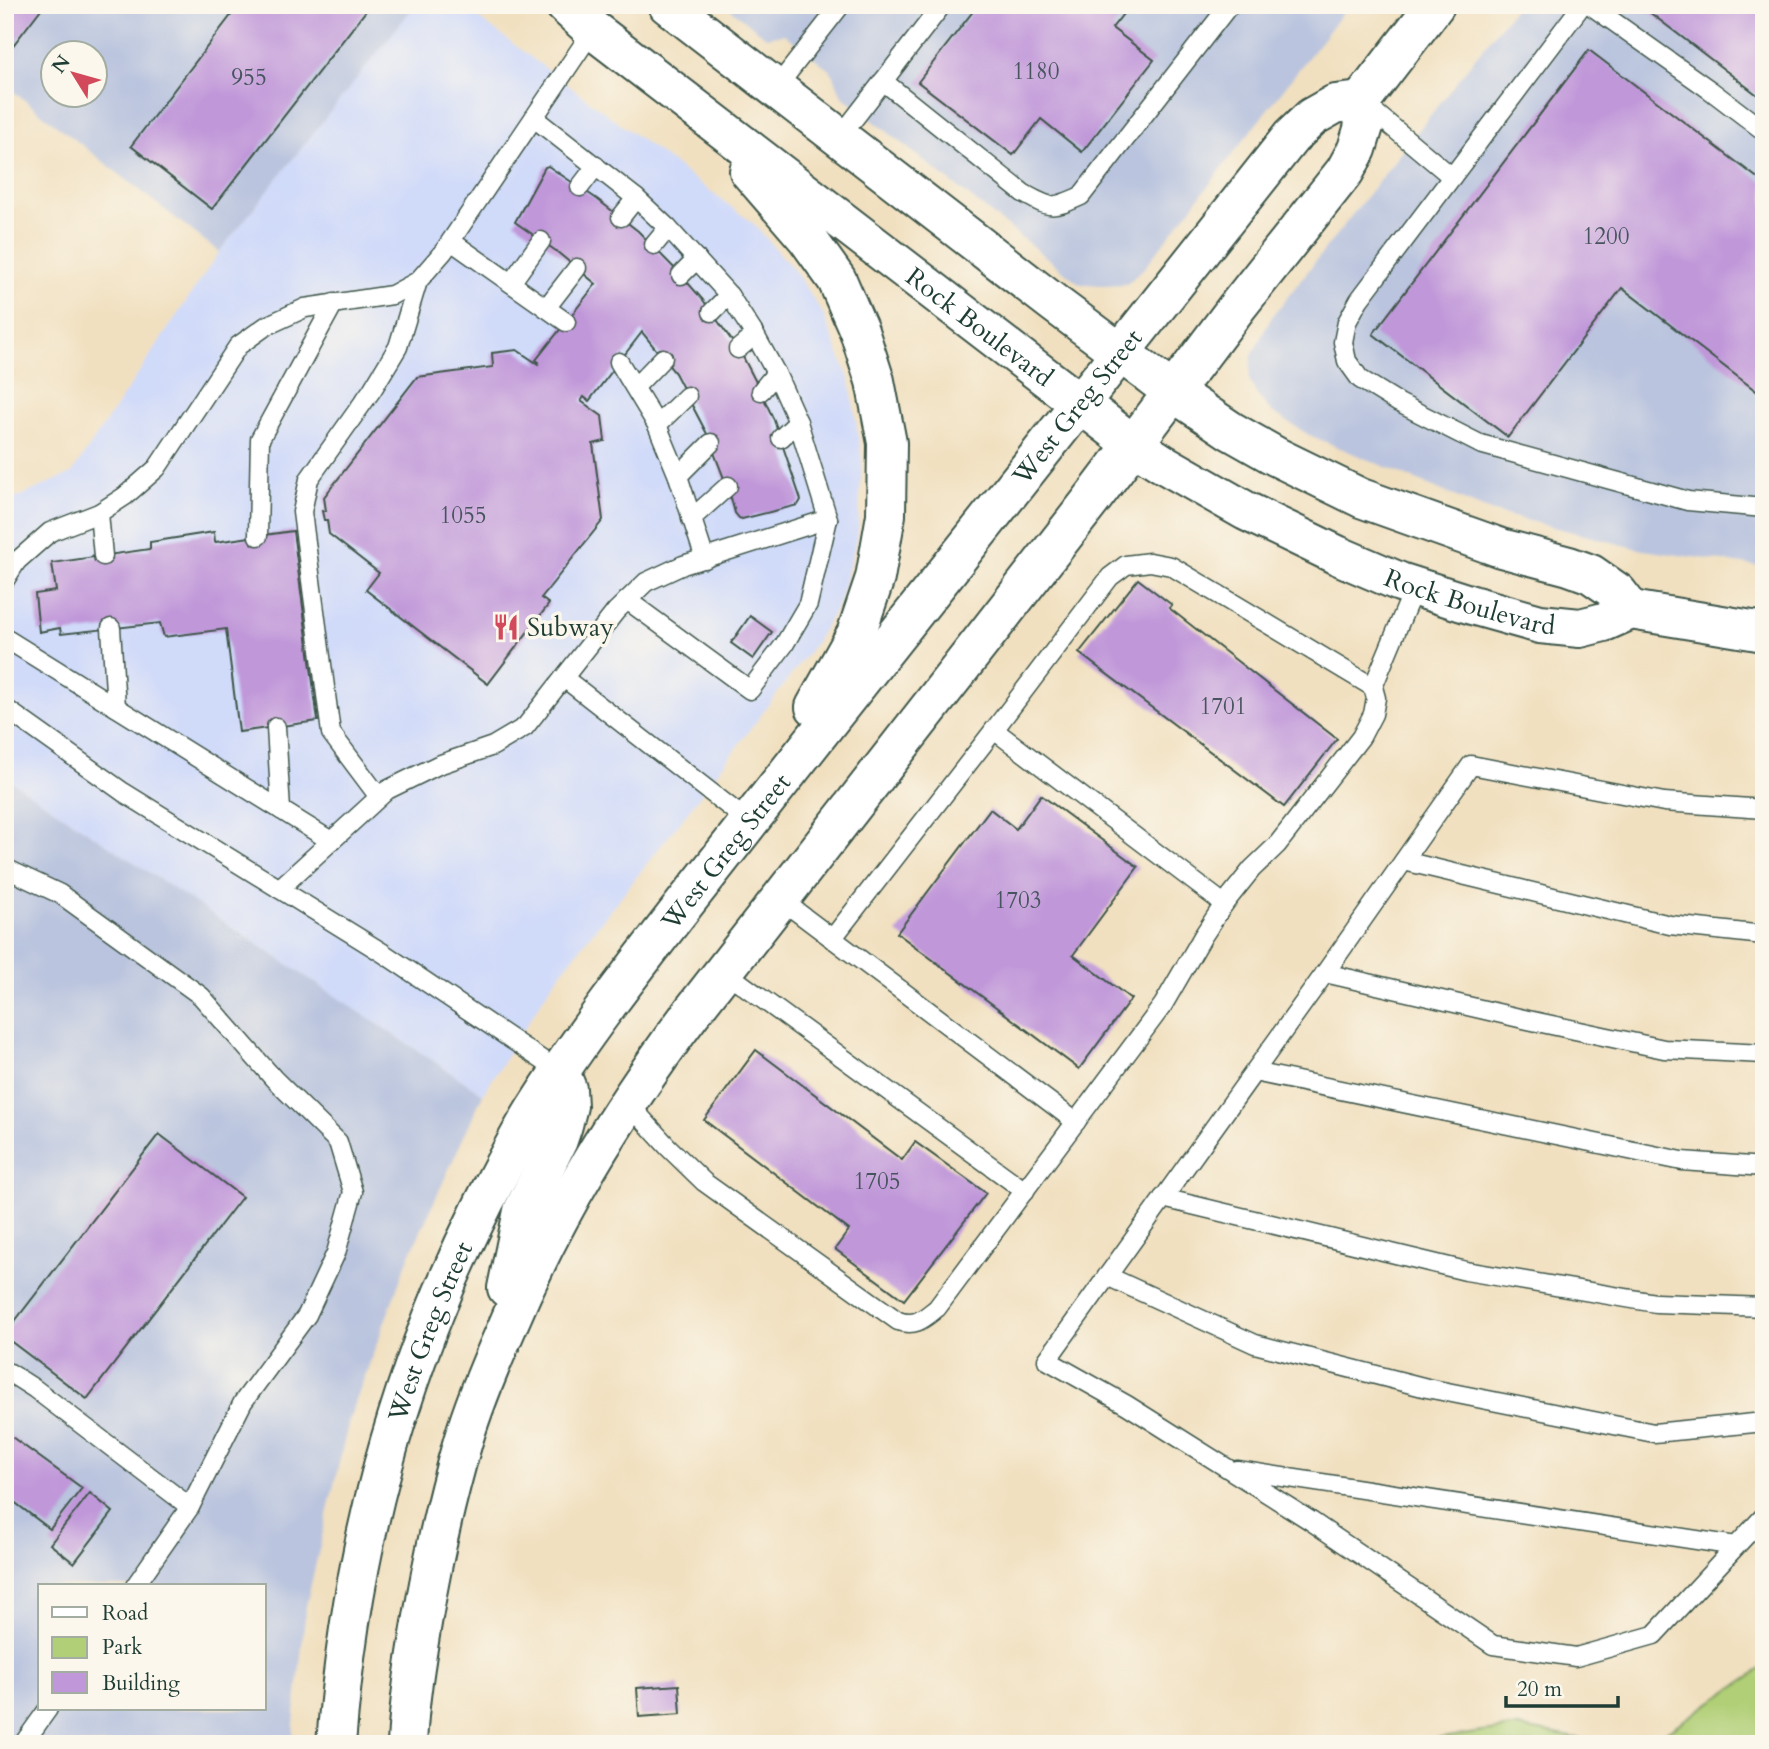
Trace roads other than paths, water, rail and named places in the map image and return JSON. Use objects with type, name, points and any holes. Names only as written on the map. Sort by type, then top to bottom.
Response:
[{"type":"main road","name":"Rock Boulevard","points":[[565,5],[593,30],[1134,445],[1246,511],[1337,555],[1415,586],[1541,624],[1580,628],[1604,622],[1631,610]]},
{"type":"main road","points":[[668,5],[1120,353],[1231,431],[1361,498],[1501,548],[1591,574],[1618,592],[1631,610],[1764,632]]},
{"type":"main road","points":[[407,1744],[416,1660],[428,1586],[443,1515],[464,1439],[493,1360],[528,1278],[575,1187],[652,1066],[1134,445],[1237,307],[1345,171],[1357,149],[1364,126],[1361,101],[1435,5]]},
{"type":"main road","name":"West Greg Street","points":[[336,1744],[347,1637],[360,1562],[392,1432],[438,1301],[467,1236],[527,1124],[579,1042],[652,945],[1291,137],[1312,117],[1335,104],[1361,101]]},
{"type":"main road","points":[[692,106],[807,238],[837,280],[859,331],[875,381],[887,443],[886,515],[882,540],[875,578],[856,634],[749,822]]},
{"type":"main road","points":[[493,1360],[523,1211],[558,1140],[568,1105],[567,1089],[560,1072]]},
{"type":"lane","points":[[840,137],[942,5]]},
{"type":"lane","points":[[883,80],[1023,192],[1044,205],[1060,206],[1081,196],[1231,5]]},
{"type":"lane","points":[[1582,5],[1359,300],[1347,321],[1343,342],[1347,361],[1360,379],[1399,403],[1480,444],[1688,501],[1764,508]]},
{"type":"lane","points":[[1590,5],[1764,131]]},
{"type":"lane","points":[[776,88],[833,8]]},
{"type":"lane","points":[[5,580],[17,561],[50,532],[99,513],[125,496],[157,468],[238,346],[266,326],[305,308],[392,295],[418,281],[451,242],[593,30]]},
{"type":"lane","points":[[1361,101],[1452,177]]},
{"type":"lane","points":[[534,118],[636,198],[668,228],[729,295],[776,373],[798,422],[828,519],[808,604],[784,645],[750,690],[627,600]]},
{"type":"lane","points":[[580,187],[596,166]]},
{"type":"lane","points":[[621,217],[636,198]]},
{"type":"lane","points":[[654,245],[668,228]]},
{"type":"lane","points":[[510,283],[541,241]]},
{"type":"lane","points":[[451,242],[566,322]]},
{"type":"lane","points":[[681,275],[697,259]]},
{"type":"lane","points":[[546,308],[577,268]]},
{"type":"lane","points":[[379,797],[331,733],[302,512],[309,479],[372,390],[398,347],[418,281]]},
{"type":"lane","points":[[712,312],[729,295]]},
{"type":"lane","points":[[258,536],[260,439],[334,303]]},
{"type":"lane","points":[[737,349],[755,335]]},
{"type":"lane","points":[[635,387],[663,358]]},
{"type":"lane","points":[[619,362],[657,425],[678,476],[705,559]]},
{"type":"lane","points":[[761,391],[776,373]]},
{"type":"lane","points":[[657,425],[687,396]]},
{"type":"lane","points":[[781,438],[798,422]]},
{"type":"lane","points":[[678,476],[711,443]]},
{"type":"lane","points":[[691,519],[728,486]]},
{"type":"lane","points":[[99,513],[103,556]]},
{"type":"lane","points":[[279,889],[387,790],[438,765],[493,746],[525,727],[616,611],[646,582],[683,565],[828,519]]},
{"type":"lane","points":[[832,939],[1110,577],[1126,565],[1150,562],[1171,566],[1373,687]]},
{"type":"lane","points":[[627,1102],[704,1182],[898,1321],[909,1325],[923,1320],[937,1308],[1163,1005],[1224,905],[1252,869],[1277,845],[1361,737],[1373,714],[1376,698],[1373,687],[1415,586]]},
{"type":"lane","points":[[111,628],[116,707]]},
{"type":"lane","points":[[5,638],[331,841]]},
{"type":"lane","points":[[564,678],[749,822]]},
{"type":"lane","points":[[5,708],[123,792],[383,953],[560,1072]]},
{"type":"lane","points":[[276,726],[281,810]]},
{"type":"lane","points":[[994,730],[1224,905]]},
{"type":"lane","points":[[1764,808],[1664,802],[1471,765],[1047,1360],[1127,1405],[1230,1469],[1493,1645],[1576,1657],[1654,1635],[1764,1516]]},
{"type":"lane","points":[[1404,861],[1670,925],[1764,935]]},
{"type":"lane","points":[[5,868],[60,894],[201,996],[274,1079],[338,1142],[353,1192],[336,1253],[307,1315],[243,1402],[190,1507],[136,1584]]},
{"type":"lane","points":[[780,899],[1076,1122]]},
{"type":"lane","points":[[724,971],[1025,1191]]},
{"type":"lane","points":[[1325,973],[1664,1049],[1764,1054]]},
{"type":"lane","points":[[1254,1072],[1682,1161],[1764,1167]]},
{"type":"lane","points":[[1163,1198],[1466,1270],[1656,1303],[1764,1307]]},
{"type":"lane","points":[[1107,1276],[1255,1343],[1427,1388],[1654,1433],[1764,1422]]},
{"type":"lane","points":[[5,1372],[34,1389],[190,1507]]},
{"type":"lane","points":[[1230,1469],[1736,1546]]},
{"type":"lane","points":[[23,1744],[47,1710]]},
{"type":"place","name":"Subway","points":[[506,627]]}]
